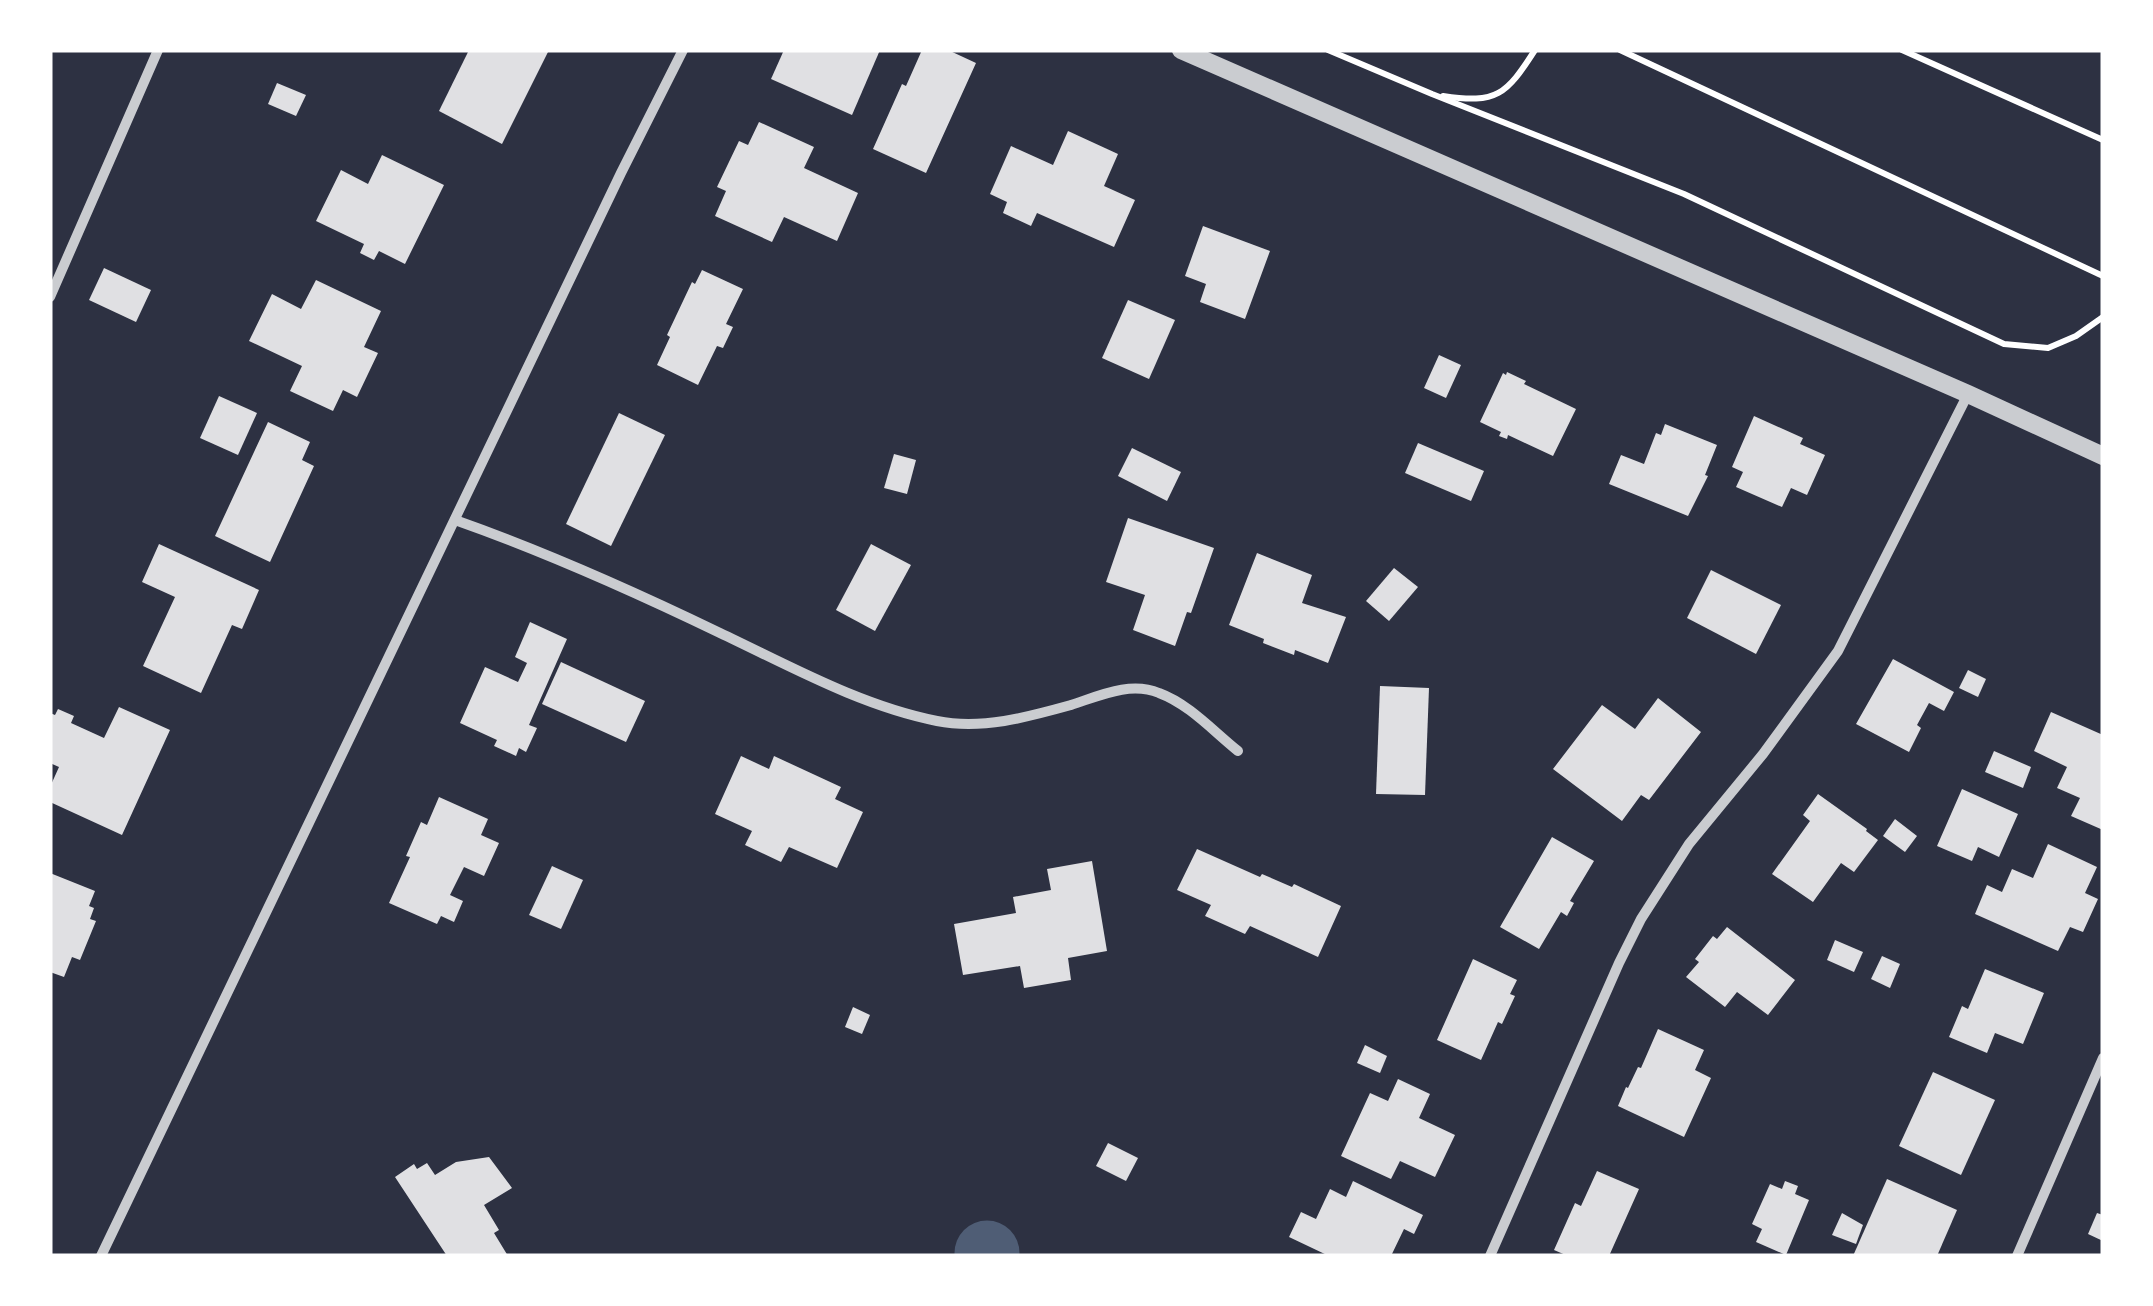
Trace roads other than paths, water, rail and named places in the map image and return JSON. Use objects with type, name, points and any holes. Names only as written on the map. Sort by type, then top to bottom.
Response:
[{"type":"street","points":[[50,297],[158,50]]},
{"type":"street","points":[[101,1256],[683,50]]},
{"type":"street","points":[[1181,50],[2103,456]]},
{"type":"street","points":[[1490,1256],[1641,919],[1688,844],[1838,652],[1968,394]]},
{"type":"street","points":[[455,520],[642,595],[826,683],[900,712],[942,722],[980,725],[1135,688],[1157,692],[1183,706],[1238,751]]},
{"type":"street","points":[[2017,1256],[2103,1058]]}]
